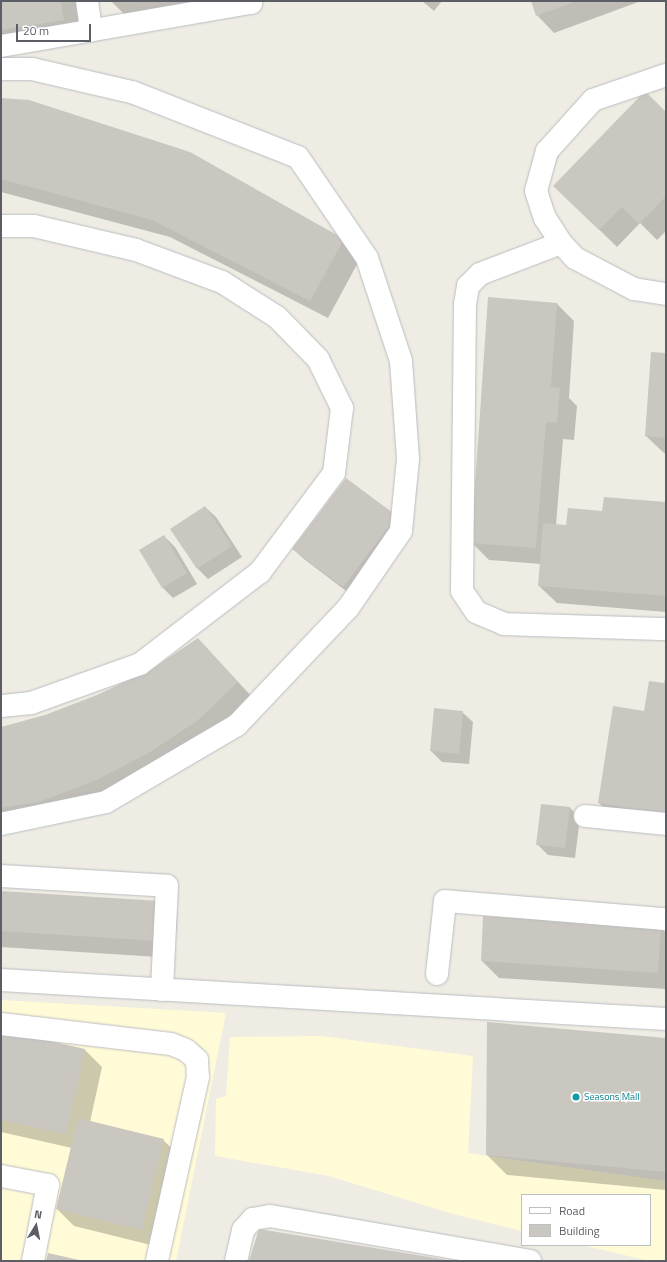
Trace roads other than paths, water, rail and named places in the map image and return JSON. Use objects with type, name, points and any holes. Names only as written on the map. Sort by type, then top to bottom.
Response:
[{"type":"street","points":[[87,1],[91,31]]},
{"type":"street","points":[[1,46],[251,3],[251,1]]},
{"type":"street","points":[[1,69],[32,70],[132,92],[298,157],[367,258],[401,361],[408,459],[401,531],[348,608],[237,725],[106,802],[1,824]]},
{"type":"street","points":[[666,75],[593,100],[547,151],[536,191],[545,218],[561,243],[575,258],[634,289],[666,294]]},
{"type":"street","points":[[1,226],[34,226],[136,250],[222,282],[277,317],[318,360],[342,408],[334,473],[260,572],[140,664],[31,703],[1,706]]},
{"type":"street","points":[[561,243],[480,274],[468,286],[465,304],[462,591],[476,612],[504,624],[666,629]]},
{"type":"street","points":[[585,816],[666,824]]},
{"type":"street","points":[[1,876],[167,886],[162,990]]},
{"type":"street","points":[[437,974],[446,901],[666,919]]},
{"type":"street","points":[[1,980],[666,1019]]},
{"type":"street","points":[[1,1024],[171,1044],[186,1050],[197,1060],[198,1077],[157,1261]]},
{"type":"street","points":[[1,1176],[48,1185],[33,1261]]},
{"type":"street","points":[[236,1261],[243,1230],[253,1219],[270,1216],[530,1261]]},
{"type":"place","name":"Seasons Mall","points":[[576,1097]]}]
